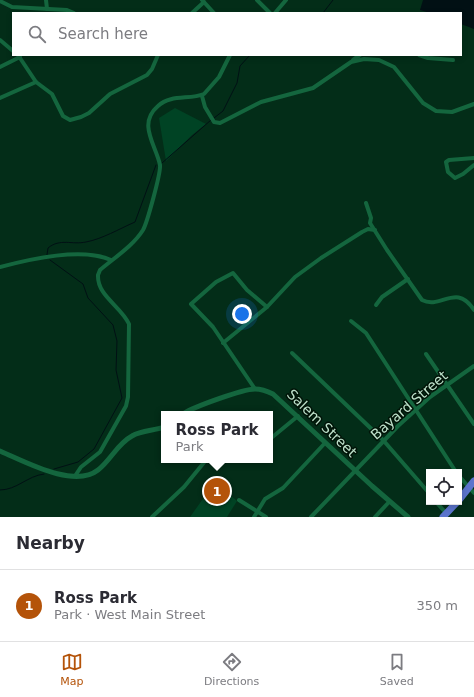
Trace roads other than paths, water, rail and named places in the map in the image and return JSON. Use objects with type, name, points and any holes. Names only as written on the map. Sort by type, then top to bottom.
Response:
[{"type":"highway","points":[[462,498],[472,490],[474,481]]},
{"type":"highway","points":[[445,515],[454,505]]},
{"type":"street","points":[[46,0],[47,9]]},
{"type":"street","points":[[257,0],[269,12]]},
{"type":"street","points":[[276,12],[286,0]]},
{"type":"street","points":[[0,1],[12,7],[67,10],[72,12]]},
{"type":"street","points":[[193,12],[203,1],[213,12]]},
{"type":"street","points":[[0,40],[12,50]]},
{"type":"street","points":[[0,67],[19,56],[36,82],[52,94],[63,116],[67,119],[76,119],[89,113],[116,91],[147,75],[152,69],[158,56]]},
{"type":"street","points":[[76,476],[81,467],[100,452],[124,411],[128,397],[129,324],[124,314],[106,295],[98,279],[98,272],[132,242],[142,231],[148,216],[160,168],[148,130],[151,112],[162,103],[170,99],[202,96],[211,88],[219,77],[230,56]]},
{"type":"street","points":[[202,96],[214,122],[220,123],[260,102],[313,88],[359,56]]},
{"type":"street","points":[[422,56],[428,58],[453,60]]},
{"type":"street","points":[[351,62],[364,59],[379,60],[394,67],[424,103],[436,111],[452,112],[474,104]]},
{"type":"street","points":[[0,98],[36,82]]},
{"type":"street","points":[[474,158],[449,160],[446,162],[448,172],[455,178],[463,174],[474,165]]},
{"type":"street","points":[[366,203],[371,218],[370,224],[425,302],[459,297],[466,300],[474,310]]},
{"type":"street","points":[[223,343],[267,307],[295,277],[321,258],[362,232],[368,229],[375,230]]},
{"type":"street","points":[[0,267],[82,253],[95,254],[111,260]]},
{"type":"street","points":[[189,411],[196,407],[246,390],[255,389],[253,383],[213,327],[191,304],[216,282],[231,273],[267,307]]},
{"type":"street","points":[[376,305],[382,297],[408,279]]},
{"type":"street","points":[[351,321],[366,333],[454,469]]},
{"type":"street","points":[[292,353],[383,440],[426,490]]},
{"type":"street","points":[[426,354],[474,424]]},
{"type":"street","name":"Bayard Street","points":[[311,517],[383,440],[416,410],[474,366]]},
{"type":"street","name":"Salem Street","points":[[255,389],[273,394],[389,502],[408,517]]},
{"type":"street","points":[[273,437],[298,416]]},
{"type":"street","points":[[0,451],[47,471],[76,476],[89,475],[98,470],[121,444],[134,434],[161,428]]},
{"type":"street","points":[[254,517],[265,499],[283,488],[325,443]]},
{"type":"street","points":[[152,517],[184,487],[204,463]]},
{"type":"street","points":[[462,479],[472,490]]},
{"type":"street","points":[[239,500],[266,517]]},
{"type":"street","points":[[375,517],[389,502]]},
{"type":"street","points":[[438,505],[445,515]]},
{"type":"waterway","points":[[324,12],[333,0]]},
{"type":"waterway","points":[[214,118],[223,111],[237,83],[240,66],[249,56]]},
{"type":"waterway","points":[[162,163],[211,120]]},
{"type":"waterway","points":[[47,255],[48,248],[57,243],[81,243],[92,241],[135,222],[156,165]]},
{"type":"waterway","points":[[50,260],[83,284],[88,298],[113,325],[117,341],[116,370],[122,398],[94,449],[78,462],[54,469]]},
{"type":"waterway","points":[[0,490],[12,488],[32,477],[44,474]]},
{"type":"place","name":"Ross Park","points":[[217,491]]}]
